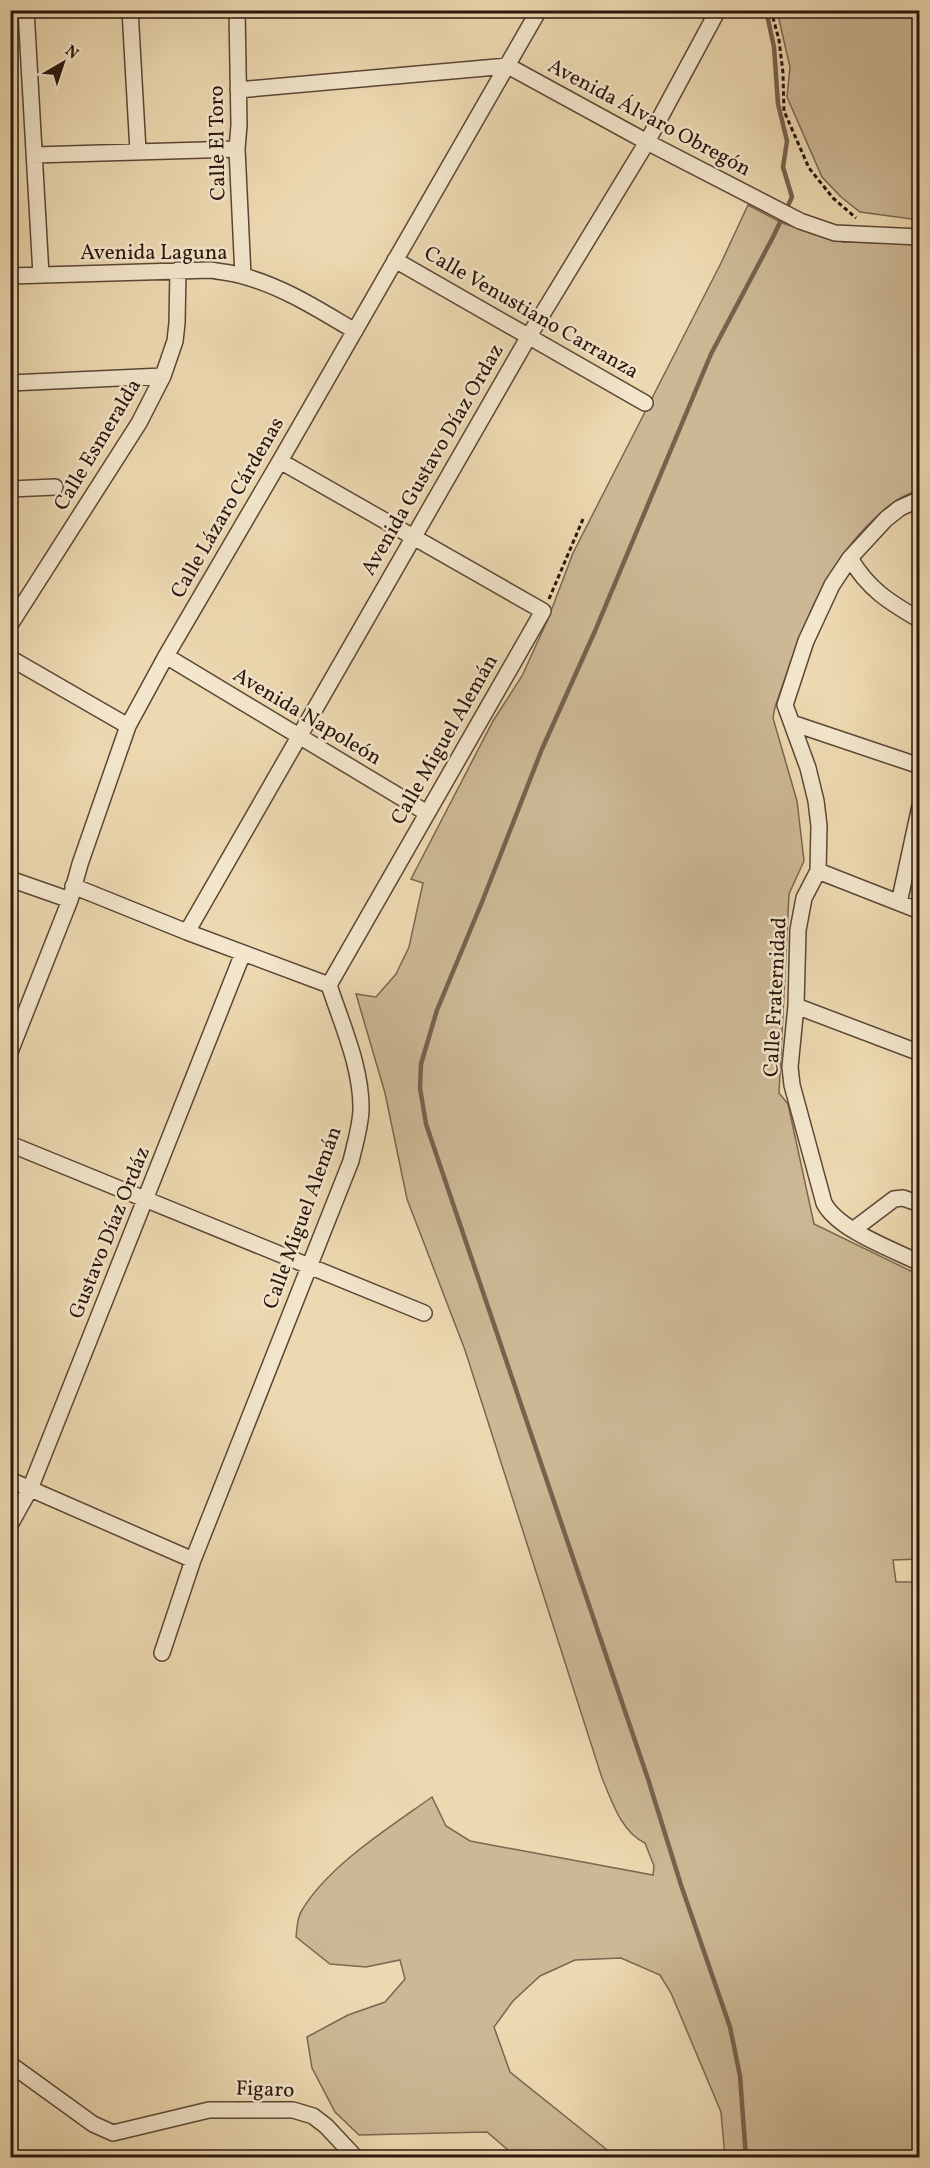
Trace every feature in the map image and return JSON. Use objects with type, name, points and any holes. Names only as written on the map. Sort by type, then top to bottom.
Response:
[{"type":"street","points":[[26,10],[41,275]]},
{"type":"street","points":[[130,10],[138,151]]},
{"type":"street","name":"Calle El Toro","points":[[237,10],[239,125],[237,148],[243,276]]},
{"type":"street","name":"Calle Lázaro Cárdenas","points":[[10,1052],[72,893],[128,726],[166,656],[539,10]]},
{"type":"street","name":"Avenida Gustavo Díaz Ordaz","points":[[187,932],[529,336],[647,142],[718,10]]},
{"type":"street","points":[[238,90],[508,66]]},
{"type":"street","name":"Avenida Álvaro Obregón","points":[[508,66],[647,142],[800,221],[835,233],[920,237]]},
{"type":"street","points":[[34,155],[237,148]]},
{"type":"street","name":"Calle Venustiano Carranza","points":[[395,260],[645,403]]},
{"type":"street","name":"Calle Esmeralda","points":[[10,625],[139,423],[163,376],[175,341],[178,270]]},
{"type":"street","name":"Avenida Laguna","points":[[10,276],[211,270],[243,276],[277,288],[299,298],[355,331]]},
{"type":"street","points":[[10,383],[163,376]]},
{"type":"street","points":[[280,461],[543,611]]},
{"type":"street","points":[[10,489],[55,487]]},
{"type":"street","name":"Calle Fraternidad","points":[[920,499],[900,508],[886,519],[850,558],[832,585],[806,641],[785,705],[808,768],[819,826],[818,871],[804,898],[800,913],[796,1006],[790,1067],[792,1085],[824,1203],[829,1212],[853,1230],[920,1263]]},
{"type":"street","points":[[850,558],[869,585],[886,601],[920,620]]},
{"type":"street","name":"Calle Miguel Alemán","points":[[162,1653],[193,1560],[351,1161],[358,1133],[361,1110],[358,1076],[329,985],[543,611]]},
{"type":"street","name":"Avenida Napoleón","points":[[166,656],[428,813]]},
{"type":"street","points":[[10,658],[128,726]]},
{"type":"street","points":[[792,723],[920,766]]},
{"type":"street","points":[[899,903],[920,806]]},
{"type":"street","points":[[818,871],[920,911]]},
{"type":"street","points":[[10,879],[72,893],[187,932],[329,985]]},
{"type":"street","name":"Gustavo Díaz Ordáz","points":[[10,1525],[30,1489],[243,953]]},
{"type":"street","points":[[796,1006],[920,1053]]},
{"type":"street","points":[[10,1144],[424,1313]]},
{"type":"street","points":[[853,1230],[894,1199],[903,1198],[920,1204]]},
{"type":"street","points":[[10,1480],[193,1560]]},
{"type":"street","name":"Figaro","points":[[10,2064],[93,2124],[112,2133],[209,2110],[303,2112],[326,2126],[356,2157]]},
{"type":"path","points":[[771,10],[779,40],[784,111],[809,168],[833,198],[875,235]]},
{"type":"path","points":[[543,611],[583,519]]},
{"type":"shaded area","points":[[777,11],[919,11],[919,220],[860,212],[841,197],[822,177],[787,97],[790,67]]},
{"type":"shaded area","points":[[748,205],[782,223],[843,242],[919,243],[919,490],[897,500],[879,514],[850,546],[835,567],[822,588],[801,634],[773,718],[797,801],[804,861],[789,894],[779,1093],[788,1104],[814,1224],[919,1275],[919,1559],[893,1560],[896,1582],[920,1582],[919,2157],[725,2157],[721,2112],[671,1993],[660,1975],[621,1958],[575,1960],[540,1976],[513,2001],[494,2027],[510,2072],[616,2157],[516,2157],[487,2132],[359,2135],[335,2112],[312,2068],[307,2037],[348,2015],[385,2002],[405,1979],[400,1960],[366,1967],[330,1964],[296,1937],[300,1913],[314,1893],[344,1862],[432,1797],[446,1826],[470,1841],[653,1875],[654,1866],[645,1843],[623,1824],[602,1778],[465,1350],[407,1199],[385,1093],[356,994],[376,997],[396,974],[409,947],[423,883],[411,879],[493,721],[522,676],[548,619],[573,553],[721,263]]},
{"type":"waterway","points":[[746,2158],[740,2076],[730,2027],[426,1124],[420,1088],[421,1064],[437,1010],[542,749],[595,631],[711,354],[792,197],[783,167],[787,141],[778,104],[774,47],[766,10]]}]
